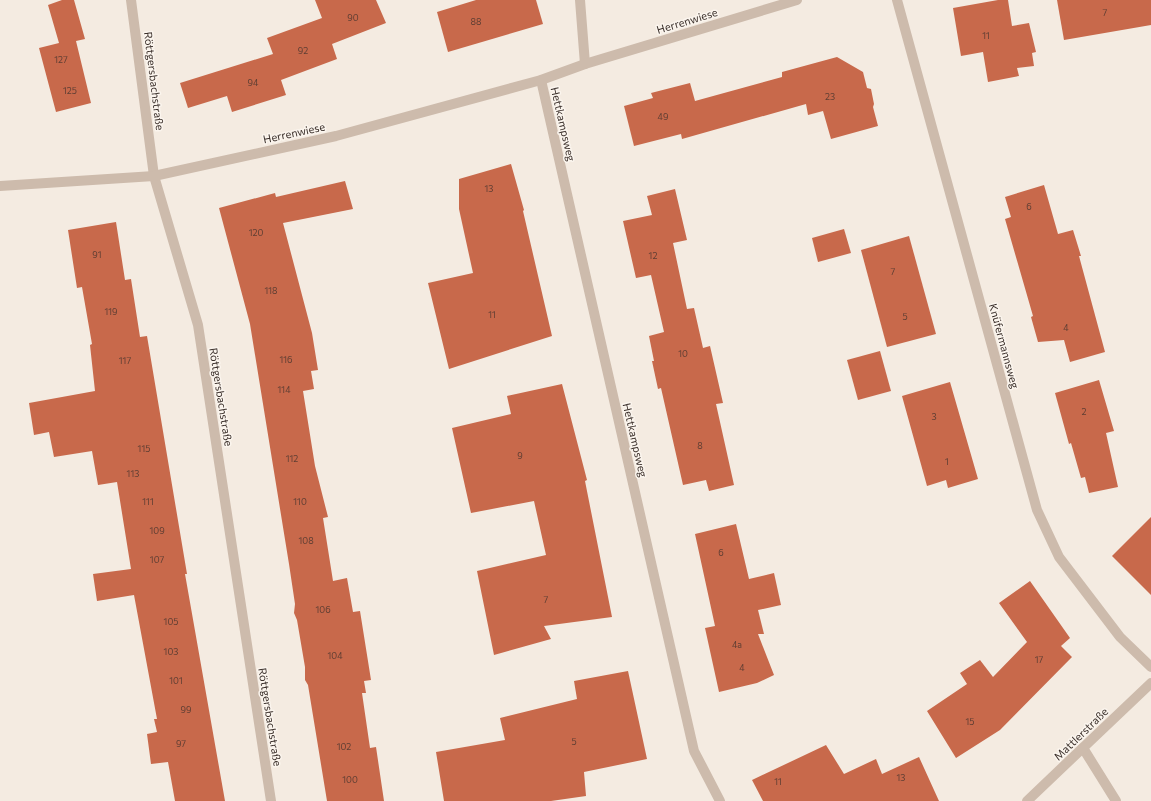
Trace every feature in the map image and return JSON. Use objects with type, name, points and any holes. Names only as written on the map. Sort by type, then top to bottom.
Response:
[{"type":"street","name":"Röttgersbachstraße","points":[[131,0],[154,176],[198,326],[271,801]]},
{"type":"street","points":[[580,0],[585,64]]},
{"type":"street","name":"Herrenwiese","points":[[0,186],[154,176],[336,136],[541,80],[585,64],[797,0]]},
{"type":"street","name":"Knüfermannsweg","points":[[897,0],[1037,510],[1059,557],[1120,637],[1151,668]]},
{"type":"street","name":"Hettkampsweg","points":[[541,80],[694,751],[720,801]]},
{"type":"street","name":"Mattlerstraße","points":[[1027,801],[1151,683]]},
{"type":"street","points":[[1083,748],[1116,801]]},
{"type":"building","points":[[62,0],[74,0],[85,39],[76,41],[91,103],[56,112],[39,48],[59,43],[48,5]]},
{"type":"building","points":[[315,0],[376,0],[386,23],[332,44],[337,59],[281,80],[286,95],[232,112],[227,96],[188,108],[180,83],[273,54],[267,38],[322,18]]},
{"type":"building","points":[[476,0],[536,0],[543,24],[448,52],[437,12]]},
{"type":"building","points":[[998,0],[1008,0],[1012,26],[1029,23],[1036,52],[1032,53],[1034,66],[1017,68],[1019,76],[988,82],[983,52],[961,56],[953,8]]},
{"type":"building","points":[[1057,0],[1151,0],[1151,25],[1064,40]]},
{"type":"building","points":[[837,57],[863,72],[867,88],[871,89],[874,104],[873,107],[878,126],[831,139],[823,111],[808,115],[806,104],[682,139],[681,134],[634,146],[624,106],[653,98],[651,93],[690,83],[695,101],[782,77],[782,72]]},
{"type":"building","points":[[511,164],[524,210],[552,336],[449,369],[428,283],[473,273],[459,209],[459,179]]},
{"type":"building","points":[[345,181],[353,209],[283,223],[312,333],[318,370],[311,371],[314,389],[303,391],[315,466],[328,517],[323,518],[333,581],[347,578],[353,612],[360,611],[371,680],[364,681],[366,693],[362,693],[370,748],[376,747],[384,801],[327,801],[308,685],[305,680],[305,667],[297,620],[294,613],[295,604],[289,564],[250,324],[219,208],[275,193],[276,197]]},
{"type":"building","points":[[1044,185],[1058,234],[1073,230],[1105,352],[1070,362],[1064,340],[1038,342],[1031,317],[1033,316],[1005,219],[1011,217],[1005,197]]},
{"type":"building","points":[[675,189],[687,240],[673,243],[687,309],[694,308],[703,348],[710,346],[723,403],[716,404],[734,485],[709,491],[706,480],[683,485],[661,388],[658,389],[652,361],[654,361],[649,336],[664,332],[651,275],[636,278],[623,221],[652,215],[647,196]]},
{"type":"building","points":[[116,222],[125,280],[131,279],[140,337],[147,336],[187,574],[185,574],[225,801],[175,801],[168,762],[151,764],[147,734],[157,732],[154,719],[157,719],[134,595],[97,601],[93,574],[131,569],[117,482],[98,485],[92,451],[54,457],[49,432],[34,435],[29,403],[95,391],[90,345],[92,344],[82,287],[77,288],[68,230]]},
{"type":"building","points":[[844,229],[851,253],[818,262],[812,238]]},
{"type":"building","points":[[909,236],[936,334],[887,347],[861,250]]},
{"type":"building","points":[[880,351],[891,391],[858,400],[847,360]]},
{"type":"building","points":[[1099,380],[1114,431],[1106,433],[1118,487],[1089,493],[1085,477],[1081,478],[1071,443],[1069,444],[1055,393]]},
{"type":"building","points":[[950,382],[978,479],[948,488],[946,480],[927,486],[902,396]]},
{"type":"building","points":[[562,384],[587,480],[585,481],[612,617],[544,626],[551,639],[494,655],[477,571],[546,555],[534,501],[471,513],[452,428],[511,414],[507,396]]},
{"type":"building","points":[[1151,517],[1151,595],[1112,556]]},
{"type":"building","points":[[736,524],[749,579],[774,573],[781,605],[758,610],[764,634],[758,634],[774,675],[757,683],[719,692],[705,628],[715,626],[695,534]]},
{"type":"building","points":[[1030,581],[1070,638],[1061,646],[1072,657],[1000,730],[956,758],[927,711],[967,684],[960,673],[980,660],[993,677],[1027,642],[999,603]]},
{"type":"building","points":[[628,671],[647,759],[584,772],[586,796],[551,801],[444,801],[436,752],[505,740],[500,718],[577,699],[574,681]]},
{"type":"building","points":[[826,745],[844,774],[876,759],[882,774],[919,757],[939,801],[763,801],[752,780]]}]
